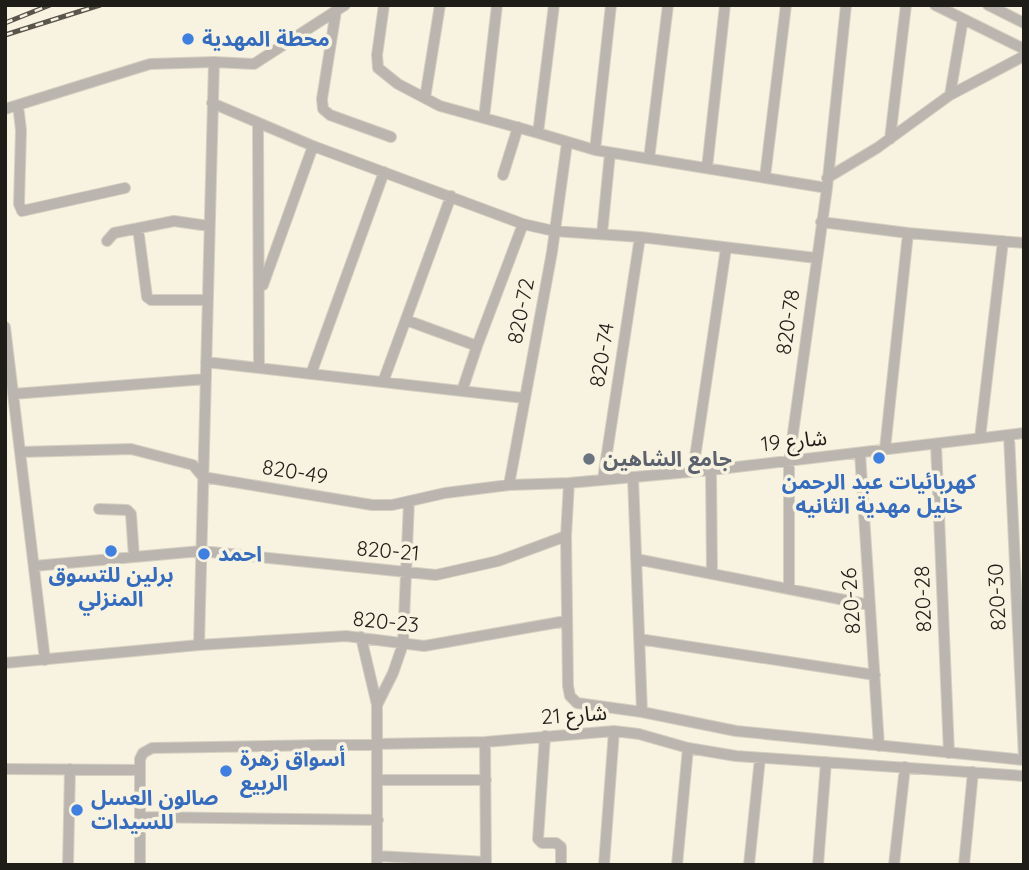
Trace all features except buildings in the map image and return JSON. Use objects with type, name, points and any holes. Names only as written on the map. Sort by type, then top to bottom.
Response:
[{"type":"street","points":[[384,5],[377,55],[378,68],[398,84],[440,106],[610,153],[707,169],[827,183],[950,96],[1024,56]]},
{"type":"street","points":[[425,98],[440,5]]},
{"type":"street","points":[[484,118],[497,5]]},
{"type":"street","points":[[538,133],[554,5]]},
{"type":"street","points":[[595,150],[611,5]]},
{"type":"street","points":[[649,159],[668,5]]},
{"type":"street","points":[[707,169],[725,5]]},
{"type":"street","points":[[765,177],[786,5]]},
{"type":"street","name":"820-78","points":[[789,589],[789,461],[827,183],[846,5]]},
{"type":"street","points":[[890,139],[906,5]]},
{"type":"street","points":[[935,5],[1024,48]]},
{"type":"street","points":[[988,5],[1024,23]]},
{"type":"street","points":[[5,109],[150,64],[254,64],[341,8]]},
{"type":"street","points":[[341,8],[322,99],[323,109],[330,115],[391,137]]},
{"type":"street","points":[[950,96],[963,19]]},
{"type":"street","points":[[199,645],[214,62]]},
{"type":"street","points":[[212,103],[313,146],[523,224],[554,231],[640,236],[816,258]]},
{"type":"street","points":[[18,105],[21,130],[19,204],[22,211],[125,188]]},
{"type":"street","points":[[258,123],[259,368]]},
{"type":"street","points":[[503,175],[518,127]]},
{"type":"street","name":"820-72","points":[[509,485],[567,143]]},
{"type":"street","points":[[260,294],[313,146]]},
{"type":"street","points":[[602,234],[610,153]]},
{"type":"street","points":[[311,374],[384,172]]},
{"type":"street","points":[[383,382],[451,196]]},
{"type":"street","points":[[107,241],[114,233],[174,221],[209,226]]},
{"type":"street","points":[[821,222],[1024,243]]},
{"type":"street","points":[[462,391],[523,224]]},
{"type":"street","points":[[138,228],[147,297],[151,300],[207,300]]},
{"type":"street","points":[[885,449],[908,233]]},
{"type":"street","name":"820-74","points":[[603,479],[640,236]]},
{"type":"street","points":[[980,438],[1003,241]]},
{"type":"street","points":[[693,471],[726,248]]},
{"type":"street","points":[[405,320],[477,346]]},
{"type":"street","points":[[5,327],[11,398],[45,660]]},
{"type":"street","points":[[206,362],[524,398]]},
{"type":"street","points":[[11,398],[206,379]]},
{"type":"street","name":"شارع 19","points":[[569,483],[711,470],[1024,433]]},
{"type":"street","name":"820-30","points":[[1009,435],[1021,620],[1024,759]]},
{"type":"street","name":"820-28","points":[[936,444],[949,753]]},
{"type":"street","name":"820-49","points":[[20,452],[131,449],[193,464],[204,477],[372,505],[392,505],[445,493],[509,485],[569,483]]},
{"type":"street","name":"820-26","points":[[860,453],[879,746]]},
{"type":"street","points":[[711,470],[712,574]]},
{"type":"street","points":[[633,477],[642,712]]},
{"type":"street","points":[[566,621],[569,483]]},
{"type":"street","points":[[377,705],[393,674],[403,644],[409,501]]},
{"type":"street","points":[[99,509],[127,510],[131,514],[134,557]]},
{"type":"street","name":"820-21","points":[[34,566],[201,551],[436,575],[498,561],[566,536]]},
{"type":"street","points":[[636,559],[870,605]]},
{"type":"street","name":"شارع 21","points":[[566,621],[568,691],[572,700],[586,705],[642,712],[736,731],[1024,759]]},
{"type":"street","name":"820-23","points":[[5,663],[199,645],[346,636],[430,645],[566,621]]},
{"type":"street","points":[[361,637],[377,705],[377,860],[486,863],[485,742]]},
{"type":"street","points":[[639,639],[875,675]]},
{"type":"street","points":[[604,865],[614,730]]},
{"type":"street","name":"شارع 21","points":[[140,769],[143,752],[152,748],[485,742],[614,730],[688,748],[760,758],[1024,776]]},
{"type":"street","points":[[545,736],[537,834],[542,843],[556,843],[561,847],[561,865]]},
{"type":"street","points":[[677,865],[688,748]]},
{"type":"street","points":[[749,865],[760,758]]},
{"type":"street","points":[[818,865],[826,762]]},
{"type":"street","points":[[894,865],[905,767]]},
{"type":"street","points":[[5,769],[140,769],[140,865]]},
{"type":"street","points":[[68,865],[70,769]]},
{"type":"street","points":[[964,865],[973,772]]},
{"type":"street","points":[[378,780],[486,780]]},
{"type":"street","points":[[140,817],[378,820]]},
{"type":"railway","points":[[5,23],[50,5]]},
{"type":"railway","points":[[5,35],[100,5]]},
{"type":"place","name":"محطة المهدية","points":[[188,39]]},
{"type":"place","name":"كهربائيات عبد الرحمن خليل مهدية الثانيه","points":[[879,458]]},
{"type":"place","name":"جامع الشاهين","points":[[589,459]]},
{"type":"place","name":"برلين للتسوق المنزلي","points":[[111,551]]},
{"type":"place","name":"احمد","points":[[204,554]]},
{"type":"place","name":"أسواق زهرة الربيع","points":[[226,771]]},
{"type":"place","name":"صالون العسل للسيدات","points":[[77,810]]}]
